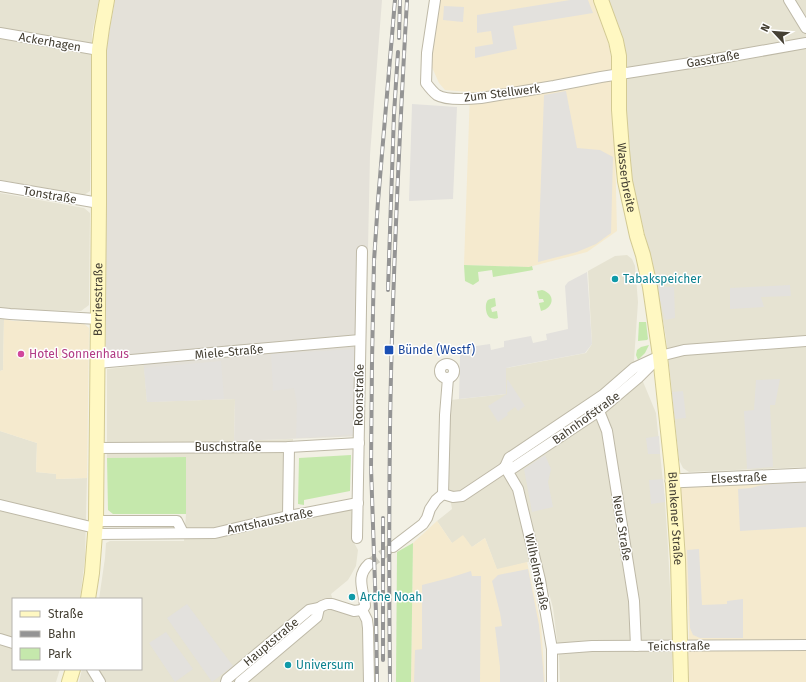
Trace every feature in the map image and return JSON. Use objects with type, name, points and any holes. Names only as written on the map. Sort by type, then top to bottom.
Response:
[{"type":"main road","name":"Borriesstraße","points":[[88,598],[92,573],[95,528],[97,448],[99,50],[107,0]]},
{"type":"main road","name":"Wasserbreite","points":[[601,0],[616,41],[619,56],[619,110],[625,181],[650,287],[660,356]]},
{"type":"main road","name":"Blankener Straße","points":[[660,356],[678,560],[681,682]]},
{"type":"main road","points":[[69,682],[73,670]]},
{"type":"street","name":"Zum Stellwerk","points":[[435,0],[427,53],[426,83],[438,95],[449,98],[481,98],[619,74]]},
{"type":"street","points":[[789,0],[806,28]]},
{"type":"street","name":"Ackerhagen","points":[[0,33],[99,50]]},
{"type":"street","name":"Gasstraße","points":[[619,74],[806,43]]},
{"type":"street","name":"Tonstraße","points":[[0,186],[99,203]]},
{"type":"street","name":"Roonstraße","points":[[357,538],[362,251]]},
{"type":"street","points":[[0,313],[98,319]]},
{"type":"street","name":"Miele-Straße","points":[[97,363],[360,340]]},
{"type":"street","name":"Bahnhofstraße","points":[[443,494],[453,497],[462,496],[501,470],[509,458],[603,395],[634,368],[660,356],[684,350],[806,341]]},
{"type":"street","name":"Bahnhofstraße","points":[[505,466],[513,468],[599,411],[638,378],[660,356]]},
{"type":"street","points":[[393,547],[423,524],[436,500],[443,494],[445,415],[448,378]]},
{"type":"street","name":"Neue Straße","points":[[599,411],[607,431],[634,601],[636,646]]},
{"type":"street","name":"Buschstraße","points":[[97,448],[289,447],[359,444]]},
{"type":"street","points":[[288,516],[289,447]]},
{"type":"street","name":"Wilhelmstraße","points":[[505,466],[518,488],[540,580],[552,649],[552,682]]},
{"type":"street","name":"Elsestraße","points":[[672,482],[806,475]]},
{"type":"street","name":"Amtshausstraße","points":[[95,528],[177,521],[183,533],[215,533],[288,516],[358,503]]},
{"type":"street","points":[[0,505],[95,528]]},
{"type":"street","points":[[369,564],[362,571],[361,576],[365,606],[362,610],[367,620],[368,628],[369,682]]},
{"type":"street","name":"Hauptstraße","points":[[226,682],[227,678],[309,610],[319,608],[327,604],[332,604],[354,611],[362,610]]},
{"type":"street","name":"Hauptstraße","points":[[240,682],[317,617],[319,608]]},
{"type":"street","points":[[0,639],[12,642]]},
{"type":"street","name":"Teichstraße","points":[[552,649],[592,646],[806,645]]},
{"type":"street","points":[[93,670],[100,682]]},
{"type":"shaded area","points":[[0,0],[99,0],[92,33],[90,191],[84,195],[0,180]]},
{"type":"shaded area","points":[[115,0],[382,0],[370,155],[364,436],[234,441],[235,399],[147,402],[143,355],[106,358],[106,50]]},
{"type":"shaded area","points":[[440,0],[595,0],[606,31],[611,57],[617,231],[587,252],[529,267],[464,265],[470,92],[445,90],[439,83],[430,63],[433,36]]},
{"type":"shaded area","points":[[570,0],[588,0],[593,13],[513,26],[517,49],[475,58],[475,47],[493,44],[491,31],[477,33],[477,15]]},
{"type":"shaded area","points":[[606,0],[806,0],[806,467],[689,472],[683,468],[679,460],[666,338],[646,238],[630,179]]},
{"type":"shaded area","points":[[444,6],[464,7],[463,22],[443,20]]},
{"type":"shaded area","points":[[566,91],[577,148],[600,150],[613,157],[611,233],[596,244],[577,252],[538,262],[544,95]]},
{"type":"shaded area","points":[[412,104],[457,107],[453,199],[409,201]]},
{"type":"shaded area","points":[[0,193],[84,208],[90,213],[89,305],[81,311],[19,310],[6,308],[4,319],[3,370],[0,371]]},
{"type":"shaded area","points":[[627,255],[632,259],[635,266],[638,302],[634,360],[656,413],[668,547],[672,630],[672,682],[560,682],[559,656],[553,608],[540,559],[497,570],[485,538],[472,547],[452,543],[437,521],[452,509],[448,486],[451,400],[506,394],[506,368],[586,353],[592,344],[588,271],[615,256]]},
{"type":"shaded area","points":[[587,272],[592,344],[585,353],[506,368],[506,394],[459,399],[460,356],[465,350],[469,347],[490,344],[491,350],[504,347],[504,341],[531,336],[533,343],[547,340],[546,334],[568,329],[565,286],[568,282]]},
{"type":"shaded area","points":[[790,285],[791,296],[761,297],[764,307],[730,309],[730,288]]},
{"type":"shaded area","points":[[657,287],[674,287],[675,318],[665,320]]},
{"type":"shaded area","points":[[4,319],[13,321],[83,323],[89,328],[87,478],[56,479],[56,474],[36,472],[37,443],[0,431],[0,371],[3,370]]},
{"type":"shaded area","points":[[356,349],[356,434],[296,438],[297,404],[294,388],[273,391],[271,354]]},
{"type":"shaded area","points":[[221,361],[224,399],[147,402],[144,368]]},
{"type":"shaded area","points":[[144,365],[147,402],[235,399],[234,441],[293,439],[293,520],[346,509],[351,510],[353,514],[352,539],[358,550],[356,566],[348,580],[331,594],[336,610],[358,617],[363,622],[364,682],[79,682],[82,670],[142,670],[142,598],[99,598],[106,543],[110,541],[184,541],[186,514],[186,457],[107,458],[107,369]]},
{"type":"shaded area","points":[[780,379],[775,405],[770,405],[773,467],[747,469],[744,411],[754,410],[756,380]]},
{"type":"shaded area","points":[[507,380],[525,406],[518,411],[515,407],[507,413],[508,415],[498,422],[488,406],[507,394]]},
{"type":"shaded area","points":[[683,391],[686,418],[675,419],[672,392]]},
{"type":"shaded area","points":[[0,431],[37,443],[36,472],[57,474],[57,479],[87,478],[85,558],[80,598],[12,598],[12,670],[60,670],[56,682],[0,682]]},
{"type":"shaded area","points":[[659,436],[660,454],[648,454],[646,438]]},
{"type":"shaded area","points":[[545,455],[551,469],[548,482],[553,507],[532,512],[524,469]]},
{"type":"shaded area","points":[[663,479],[665,502],[651,504],[649,480]]},
{"type":"shaded area","points":[[806,479],[806,682],[688,682],[689,628],[680,488],[770,480]]},
{"type":"shaded area","points":[[806,482],[806,527],[740,531],[738,489],[771,484]]},
{"type":"shaded area","points":[[437,521],[452,543],[463,535],[472,547],[485,538],[497,569],[527,562],[541,625],[545,682],[411,682],[413,543]]},
{"type":"shaded area","points":[[699,549],[702,605],[727,604],[727,601],[743,599],[743,638],[700,638],[693,635],[690,628],[687,550]]},
{"type":"shaded area","points":[[528,569],[539,625],[544,682],[500,682],[500,667],[495,627],[502,626],[492,581],[498,575]]},
{"type":"shaded area","points":[[471,571],[472,576],[481,576],[480,682],[414,682],[415,650],[422,649],[422,585]]},
{"type":"shaded area","points":[[187,604],[233,666],[212,682],[167,618]]},
{"type":"shaded area","points":[[166,632],[193,669],[175,682],[149,643]]},
{"type":"green space","points":[[464,265],[532,266],[533,270],[493,277],[492,270],[478,272],[479,281],[473,285],[465,281]]},
{"type":"green space","points":[[542,290],[550,295],[552,301],[549,307],[541,311],[539,303],[544,302],[543,299],[539,299],[537,291]]},
{"type":"green space","points":[[495,298],[496,306],[491,308],[492,312],[497,311],[498,318],[495,319],[489,317],[486,307],[488,300]]},
{"type":"green space","points":[[639,322],[646,322],[647,340],[638,341]]},
{"type":"green space","points":[[649,345],[645,353],[638,360],[636,355],[637,350],[641,347]]},
{"type":"green space","points":[[351,455],[350,491],[304,500],[304,505],[298,504],[299,458]]},
{"type":"green space","points":[[186,457],[186,514],[113,514],[108,510],[107,458]]},
{"type":"green space","points":[[413,543],[411,682],[396,682],[397,552]]},
{"type":"tunnel","points":[[369,564],[393,547]]},
{"type":"railway","points":[[377,682],[371,467],[374,261],[395,0]]},
{"type":"railway","points":[[399,38],[400,0]]},
{"type":"railway","points":[[390,682],[389,523],[392,321],[407,0]]},
{"type":"railway","points":[[388,290],[394,114],[398,52]]},
{"type":"railway","points":[[383,518],[383,660]]},
{"type":"place","name":"Tabakspeicher","points":[[615,279]]},
{"type":"place","name":"Bünde (Westf)","points":[[389,350]]},
{"type":"place","name":"Hotel Sonnenhaus","points":[[21,354]]},
{"type":"place","name":"Arche Noah","points":[[352,597]]},
{"type":"place","name":"Universum","points":[[288,665]]}]
